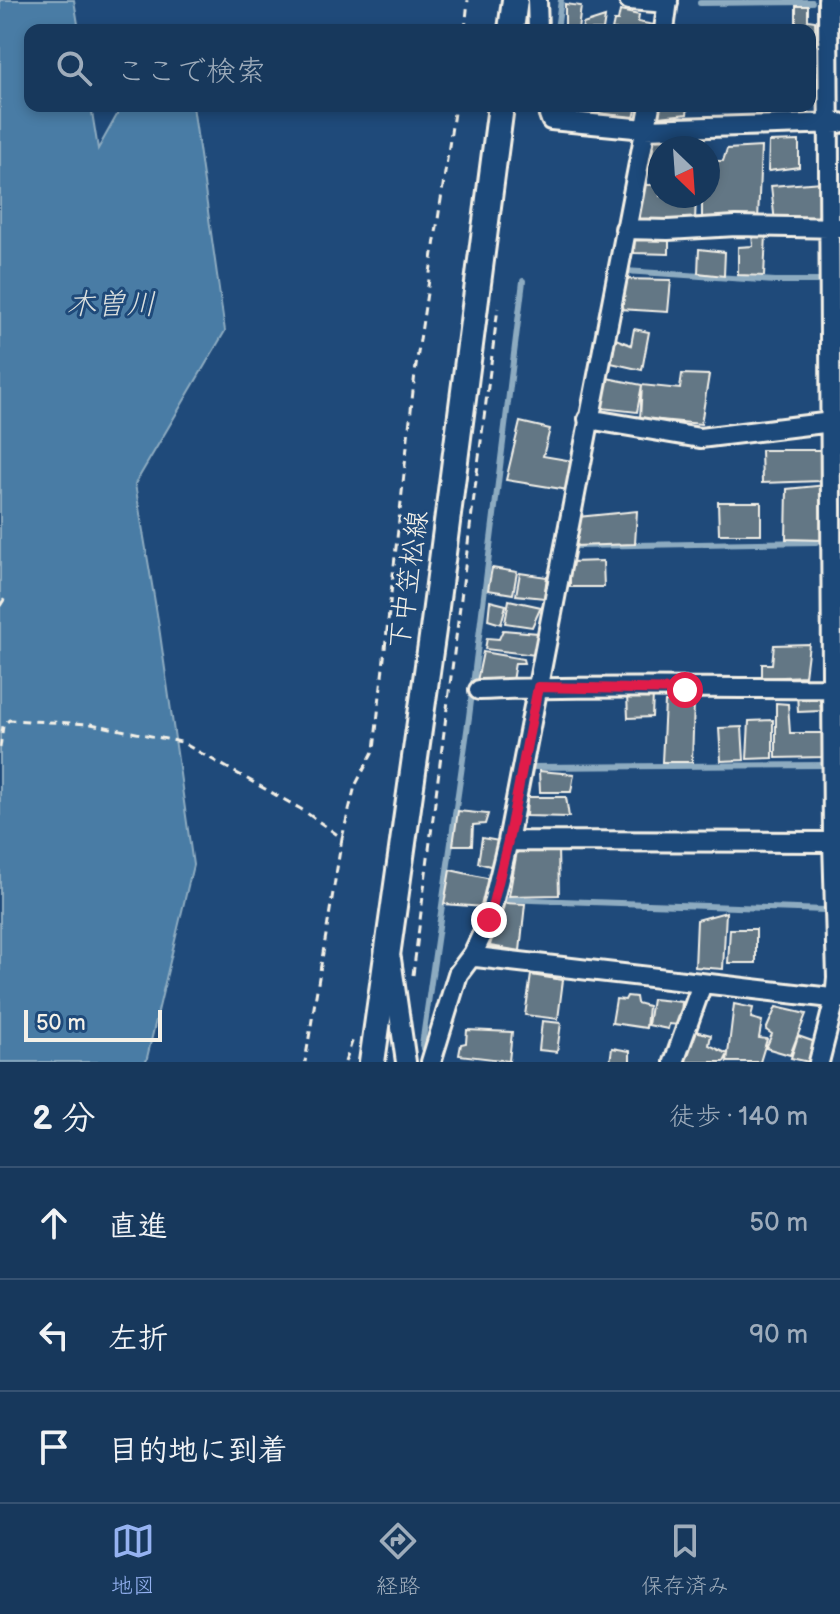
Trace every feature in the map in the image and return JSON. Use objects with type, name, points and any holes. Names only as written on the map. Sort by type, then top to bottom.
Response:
[{"type":"main road","points":[[512,24],[515,0]]},
{"type":"main road","name":"下中笠松線","points":[[372,1062],[433,630],[500,112]]},
{"type":"street","points":[[537,0],[538,24]]},
{"type":"street","points":[[629,0],[668,2],[665,24]]},
{"type":"street","points":[[819,1062],[838,999],[832,688],[837,662],[834,124],[828,0]]},
{"type":"street","points":[[548,112],[551,120],[645,129],[834,124]]},
{"type":"street","points":[[431,1062],[458,974],[473,954],[489,920],[508,841],[649,112]]},
{"type":"street","points":[[625,229],[736,226],[835,228]]},
{"type":"street","points":[[588,419],[700,438],[836,421]]},
{"type":"street","points":[[479,690],[538,687],[685,690],[832,688]]},
{"type":"street","points":[[508,841],[833,842]]},
{"type":"street","points":[[387,940],[406,1062]]},
{"type":"street","points":[[473,954],[838,999]]},
{"type":"street","points":[[674,1062],[702,984]]},
{"type":"path","points":[[466,24],[468,0]]},
{"type":"path","points":[[305,1062],[342,838],[355,786],[374,750],[415,373],[454,112]]},
{"type":"path","points":[[413,983],[500,295]]},
{"type":"path","points":[[0,606],[5,598]]},
{"type":"path","points":[[0,748],[3,726],[9,720],[91,724],[181,742],[301,809],[342,838]]},
{"type":"path","points":[[0,721],[3,726]]},
{"type":"water","name":"木曽川","points":[[0,0],[74,0],[78,24],[24,24],[24,112],[92,112],[98,149],[119,112],[194,112],[225,331],[135,484],[193,865],[146,1062],[0,1062]]},
{"type":"building","points":[[565,4],[581,6],[579,24],[565,24]]},
{"type":"building","points":[[796,6],[808,6],[808,20],[815,21],[815,24],[796,24]]},
{"type":"building","points":[[620,11],[639,15],[638,22],[649,24],[613,24],[618,21]]},
{"type":"building","points":[[605,17],[604,24],[583,24]]},
{"type":"building","points":[[591,112],[636,112],[634,118]]},
{"type":"building","points":[[659,112],[687,112],[687,114],[659,117]]},
{"type":"building","points":[[799,141],[799,167],[768,171],[769,142]]},
{"type":"building","points":[[761,147],[758,221],[702,223],[702,208],[720,208],[720,161],[723,161],[727,149]]},
{"type":"building","points":[[822,182],[822,223],[775,223],[771,186]]},
{"type":"building","points":[[644,185],[648,185],[648,208],[696,208],[695,221],[638,223]]},
{"type":"building","points":[[635,232],[669,233],[669,254],[634,253]]},
{"type":"building","points":[[752,235],[766,235],[764,276],[738,275],[738,247],[753,246]]},
{"type":"building","points":[[699,249],[725,252],[724,276],[698,273]]},
{"type":"building","points":[[622,279],[671,280],[668,312],[620,309]]},
{"type":"building","points":[[634,329],[649,332],[642,370],[611,363],[616,339],[631,345]]},
{"type":"building","points":[[682,374],[709,375],[701,424],[640,418],[642,385],[680,389]]},
{"type":"building","points":[[607,378],[642,385],[637,412],[601,408]]},
{"type":"building","points":[[520,422],[550,429],[543,456],[573,461],[568,490],[506,480]]},
{"type":"building","points":[[761,450],[823,450],[821,481],[762,483]]},
{"type":"building","points":[[826,485],[823,540],[786,539],[787,489]]},
{"type":"building","points":[[718,502],[761,502],[761,534],[719,534]]},
{"type":"building","points":[[637,511],[635,544],[573,546],[578,517]]},
{"type":"building","points":[[603,561],[604,587],[570,587],[570,562]]},
{"type":"building","points":[[492,568],[517,572],[513,594],[488,590]]},
{"type":"building","points":[[520,573],[547,577],[544,598],[516,595]]},
{"type":"building","points":[[509,600],[541,607],[532,627],[505,623]]},
{"type":"building","points":[[490,601],[506,605],[501,624],[488,620]]},
{"type":"building","points":[[503,630],[538,633],[535,655],[485,649],[487,638],[499,639]]},
{"type":"building","points":[[809,644],[805,676],[762,678],[762,664],[772,664],[774,645]]},
{"type":"building","points":[[483,652],[523,659],[524,663],[515,663],[512,681],[477,681]]},
{"type":"building","points":[[797,692],[819,692],[821,711],[798,712]]},
{"type":"building","points":[[627,695],[653,695],[652,717],[628,718]]},
{"type":"building","points":[[665,702],[694,702],[692,762],[662,762]]},
{"type":"building","points":[[776,703],[788,704],[790,733],[823,733],[824,757],[776,758]]},
{"type":"building","points":[[773,720],[773,758],[747,759],[749,721]]},
{"type":"building","points":[[742,727],[744,760],[721,761],[719,728]]},
{"type":"building","points":[[539,771],[574,774],[571,792],[540,792]]},
{"type":"building","points":[[527,797],[566,797],[569,817],[526,816]]},
{"type":"building","points":[[458,811],[488,814],[485,824],[473,825],[472,845],[453,845]]},
{"type":"building","points":[[482,838],[499,841],[494,867],[478,863]]},
{"type":"building","points":[[558,848],[559,895],[509,896],[517,851]]},
{"type":"building","points":[[450,870],[491,879],[484,907],[444,904]]},
{"type":"building","points":[[505,903],[525,904],[520,951],[490,946],[495,915]]},
{"type":"building","points":[[726,912],[723,969],[695,967],[697,920]]},
{"type":"building","points":[[730,929],[756,929],[756,963],[728,963]]},
{"type":"building","points":[[531,975],[563,980],[558,1019],[525,1015]]},
{"type":"building","points":[[627,996],[636,997],[637,1003],[648,1006],[646,1028],[612,1023],[616,999],[625,1000]]},
{"type":"building","points":[[652,999],[682,1002],[680,1025],[669,1024],[668,1029],[648,1025]]},
{"type":"building","points":[[734,1004],[753,1008],[751,1018],[762,1021],[759,1038],[767,1039],[760,1062],[727,1062]]},
{"type":"building","points":[[776,1007],[806,1014],[790,1055],[766,1048],[772,1034],[766,1030]]},
{"type":"building","points":[[542,1021],[561,1023],[557,1052],[539,1050]]},
{"type":"building","points":[[467,1030],[512,1032],[509,1061],[459,1055],[461,1044],[466,1043]]},
{"type":"building","points":[[695,1031],[711,1035],[709,1045],[728,1054],[724,1062],[683,1062]]},
{"type":"building","points":[[798,1036],[815,1042],[809,1062],[791,1058]]},
{"type":"building","points":[[612,1048],[630,1051],[630,1062],[610,1062]]},
{"type":"waterway","points":[[558,24],[561,0]]},
{"type":"waterway","points":[[700,3],[812,2]]},
{"type":"waterway","points":[[625,271],[822,281],[821,299]]},
{"type":"waterway","points":[[426,1052],[422,1045],[469,717],[523,281]]},
{"type":"waterway","points":[[573,546],[816,542]]},
{"type":"waterway","points":[[531,767],[828,765]]},
{"type":"waterway","points":[[503,899],[826,910]]},
{"type":"route","points":[[489,920],[538,687],[685,690]]}]
